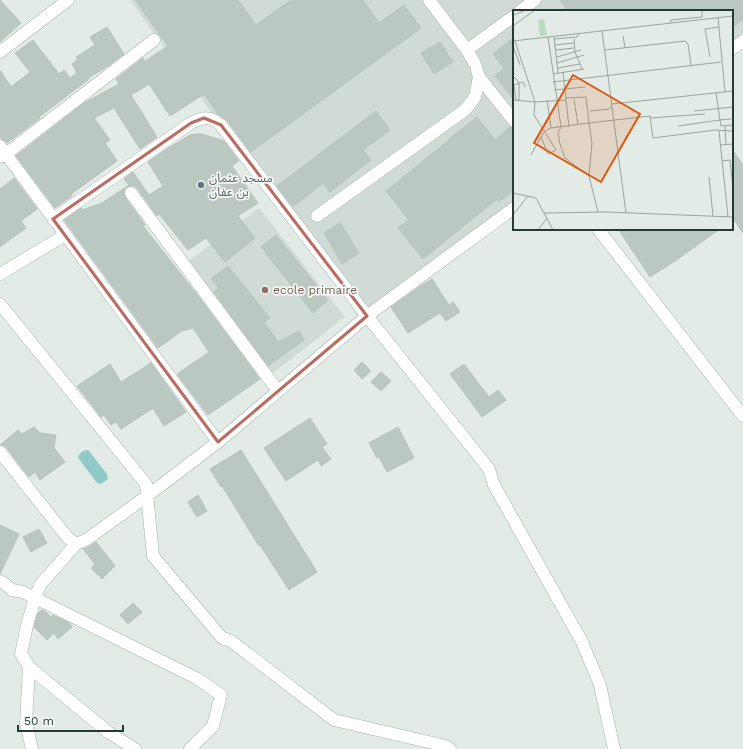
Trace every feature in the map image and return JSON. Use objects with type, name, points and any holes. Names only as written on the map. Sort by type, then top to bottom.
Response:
[{"type":"street","points":[[0,52],[68,0]]},
{"type":"street","points":[[429,0],[467,50],[476,66],[479,77],[513,120]]},
{"type":"street","points":[[521,10],[535,0]]},
{"type":"street","points":[[467,50],[513,17]]},
{"type":"street","points":[[154,40],[2,152],[218,442]]},
{"type":"street","points":[[733,48],[743,41]]},
{"type":"street","points":[[317,216],[465,110],[475,97],[479,77]]},
{"type":"street","points":[[53,219],[191,123],[204,118],[210,118],[221,125],[366,316],[489,469],[494,485],[582,642],[600,685],[614,749]]},
{"type":"street","points":[[131,194],[278,391]]},
{"type":"street","points":[[135,749],[108,732],[29,668],[21,654],[27,625],[40,586],[76,544],[86,540],[218,442],[366,316],[513,209]]},
{"type":"street","points":[[599,230],[743,416]]},
{"type":"street","points":[[0,274],[65,235]]},
{"type":"street","points":[[0,304],[146,484],[153,556],[222,638],[231,641],[334,720],[446,746],[450,749]]},
{"type":"street","points":[[0,452],[67,536],[76,544]]},
{"type":"street","points":[[0,581],[12,590],[24,592],[198,679],[221,695],[213,726],[190,749]]},
{"type":"street","points":[[29,668],[26,723],[32,749]]},
{"type":"highlighted area","points":[[204,118],[221,125],[367,316],[218,442],[53,219],[191,123]]},
{"type":"shaded area","points":[[130,0],[743,0],[743,33],[733,41],[733,10],[513,10],[513,204],[359,317]]},
{"type":"shaded area","name":"ecole primaire","points":[[259,208],[345,317],[268,377],[186,263]]},
{"type":"water","points":[[87,450],[107,474],[108,479],[101,484],[97,483],[78,457],[81,452]]},
{"type":"building","points":[[0,0],[21,23],[0,42]]},
{"type":"building","points":[[135,0],[238,0],[256,25],[291,0],[363,0],[379,23],[404,5],[421,28],[251,152],[227,120],[218,114],[204,94],[170,116],[149,84],[131,95],[157,137],[140,149],[114,108],[94,118],[110,140],[105,143],[117,161],[71,194],[72,196],[55,208],[16,156],[84,103],[119,84],[116,79],[143,58],[145,61],[168,46]]},
{"type":"building","points":[[560,0],[743,0],[743,19],[733,27],[733,10],[567,10]]},
{"type":"building","points":[[107,27],[124,54],[88,78],[89,79],[7,143],[2,139],[0,136],[0,70],[11,87],[30,72],[15,53],[33,40],[59,74],[64,70],[70,78],[77,73],[72,64],[78,59],[76,57],[95,45],[90,37]]},
{"type":"building","points":[[513,38],[513,99],[495,76],[504,68],[493,54]]},
{"type":"building","points":[[440,42],[453,62],[434,74],[421,53]]},
{"type":"building","points":[[376,111],[390,130],[363,150],[371,160],[330,192],[323,183],[293,207],[277,186]]},
{"type":"building","points":[[477,117],[495,140],[510,127],[513,128],[513,191],[499,202],[497,199],[423,259],[398,228],[409,220],[386,191]]},
{"type":"building","points":[[202,134],[224,141],[239,161],[232,166],[258,203],[238,216],[255,238],[225,262],[206,238],[188,250],[159,214],[157,216],[137,188],[134,186],[126,187],[129,185],[124,179],[133,172],[149,195],[163,186],[148,162],[190,135]]},
{"type":"building","points":[[733,150],[743,165],[743,233],[733,218]]},
{"type":"building","points":[[14,178],[37,209],[21,221],[26,228],[0,247],[0,189]]},
{"type":"building","points":[[126,187],[124,190],[125,197],[145,225],[143,226],[202,301],[260,379],[208,415],[177,374],[209,352],[193,328],[182,331],[158,348],[64,220],[81,208],[82,210],[102,203]]},
{"type":"building","points":[[340,223],[359,253],[342,264],[324,233]]},
{"type":"building","points":[[619,230],[719,230],[675,261],[650,277]]},
{"type":"building","points":[[276,235],[328,300],[313,313],[261,247]]},
{"type":"building","points":[[228,266],[270,318],[264,322],[278,342],[299,331],[304,340],[268,366],[214,292],[219,288],[211,279]]},
{"type":"building","points":[[432,279],[449,305],[453,302],[460,312],[446,321],[440,313],[408,333],[391,307]]},
{"type":"building","points":[[362,362],[371,371],[362,379],[354,370]]},
{"type":"building","points":[[151,363],[186,412],[164,426],[153,408],[121,429],[116,422],[111,425],[104,415],[101,417],[77,386],[110,364],[121,382]]},
{"type":"building","points":[[464,364],[489,397],[498,390],[506,400],[482,417],[450,374]]},
{"type":"building","points":[[381,372],[391,381],[381,391],[371,382]]},
{"type":"building","points":[[310,418],[327,444],[322,447],[331,459],[321,466],[318,460],[286,481],[264,448]]},
{"type":"building","points":[[34,427],[40,433],[56,435],[54,448],[65,462],[40,480],[35,472],[29,477],[6,447],[0,445],[18,430],[22,434]]},
{"type":"building","points":[[398,427],[414,458],[387,472],[369,443]]},
{"type":"building","points":[[241,450],[317,572],[289,590],[210,469]]},
{"type":"building","points":[[198,495],[207,511],[197,517],[188,502]]},
{"type":"building","points":[[0,525],[19,534],[0,574]]},
{"type":"building","points":[[39,529],[47,543],[31,552],[23,537]]},
{"type":"building","points":[[96,542],[115,566],[102,579],[91,568],[95,564],[83,549]]},
{"type":"building","points":[[133,603],[142,612],[128,624],[120,615]]},
{"type":"building","points":[[42,610],[51,617],[53,615],[69,623],[72,627],[58,639],[54,633],[47,640],[34,627],[38,613]]},
{"type":"place","name":"مسجد عثمان بن عفان","points":[[201,185]]},
{"type":"place","name":"ecole primaire","points":[[265,290]]}]
